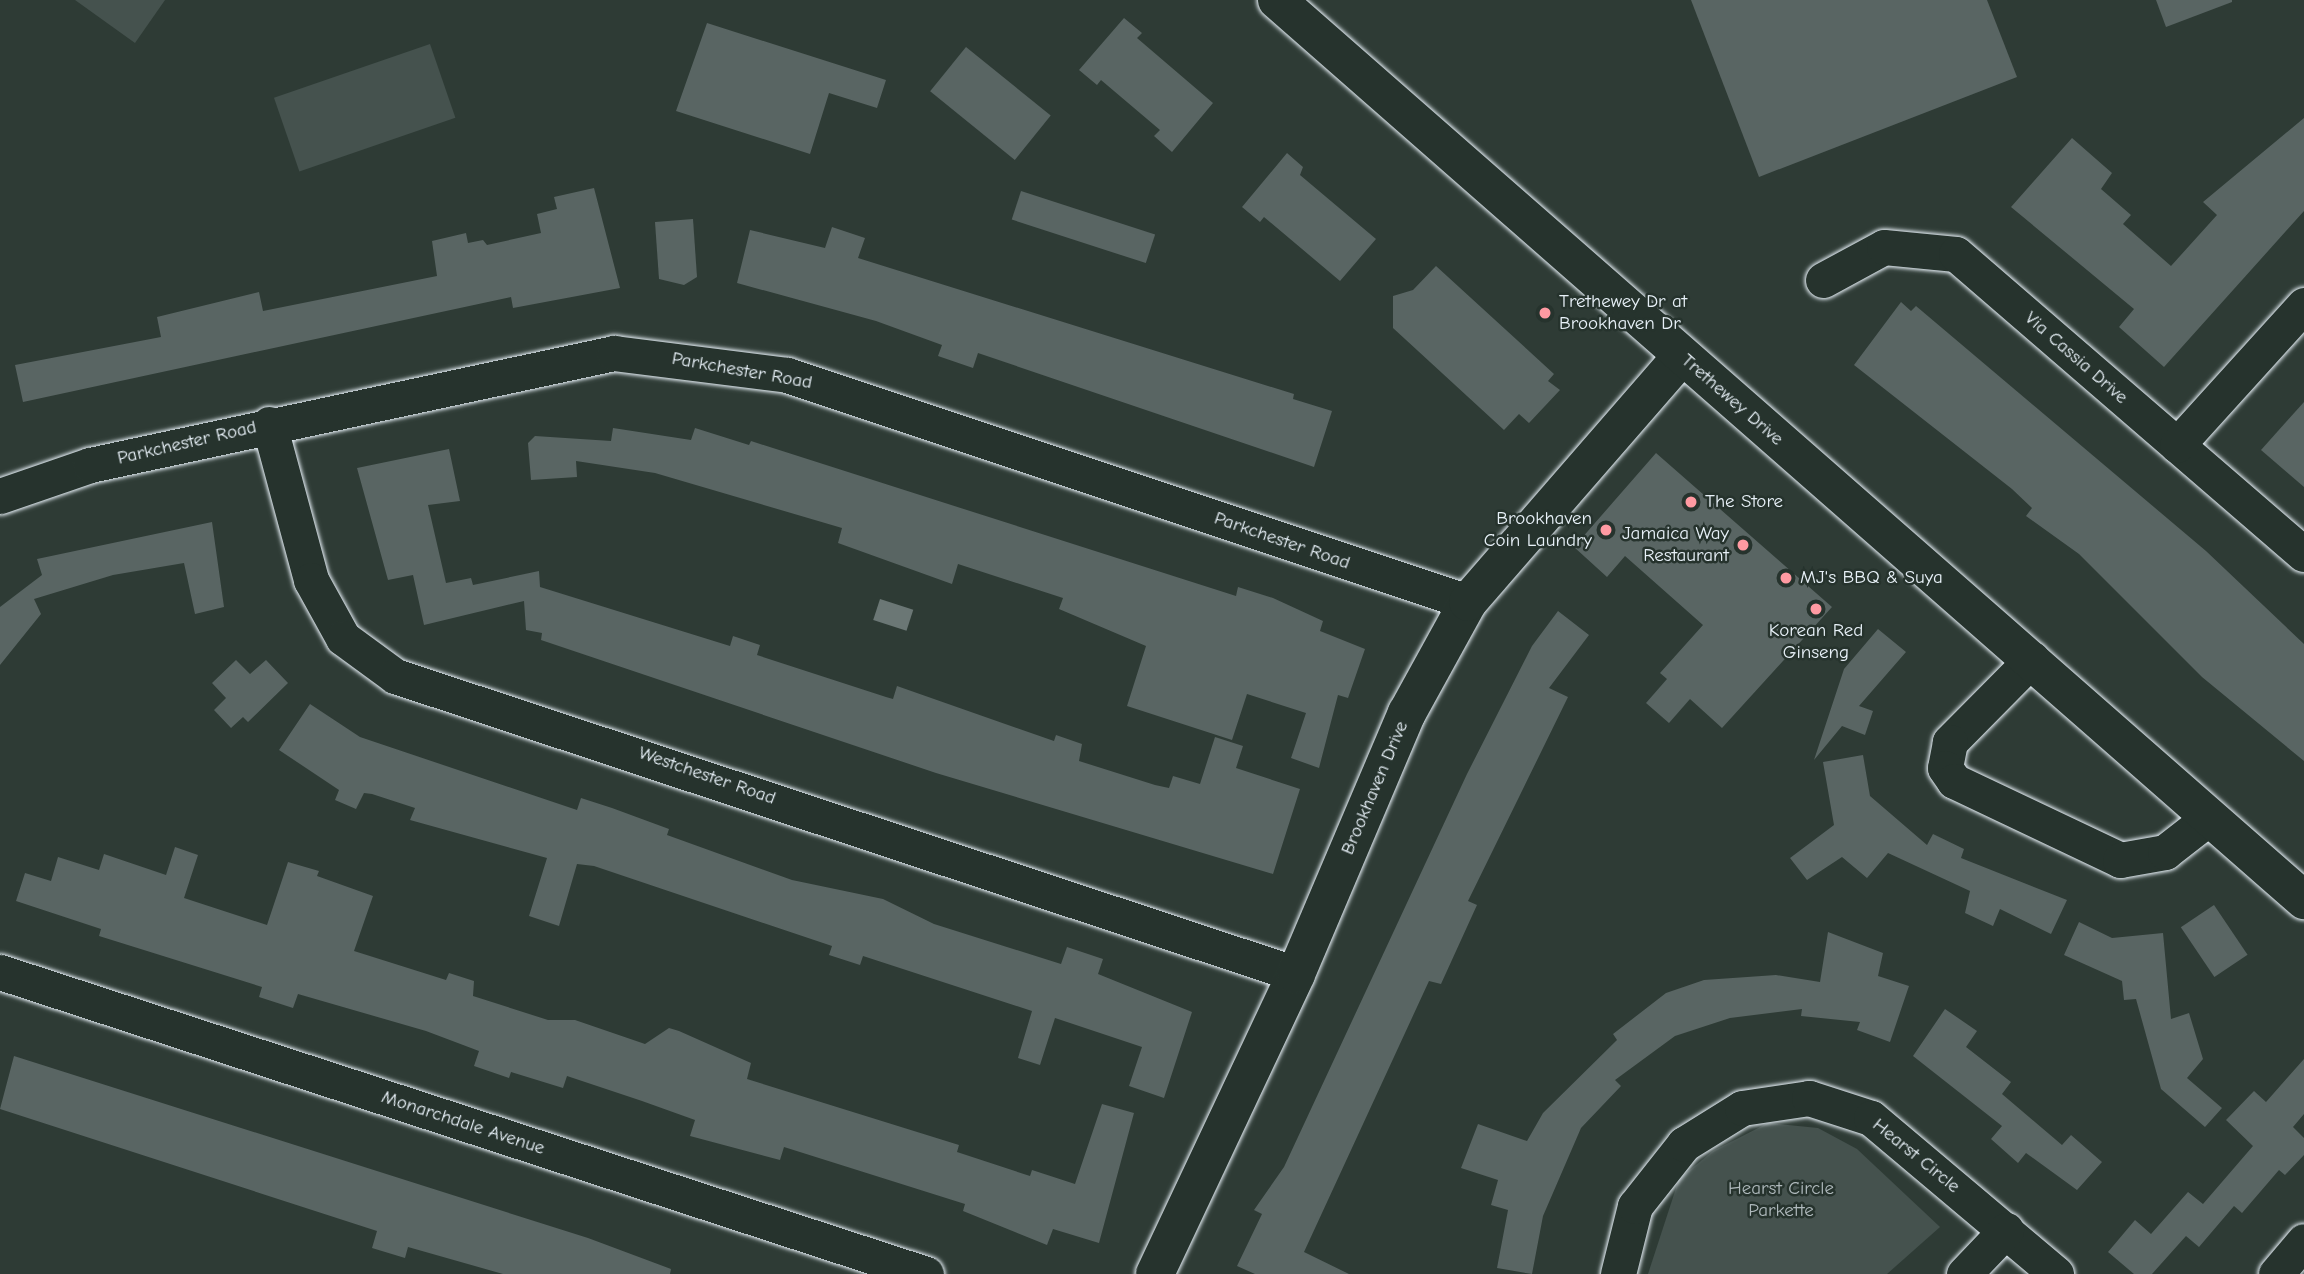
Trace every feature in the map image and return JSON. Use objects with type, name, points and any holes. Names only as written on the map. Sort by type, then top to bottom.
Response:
[{"type":"main road","name":"Trethewey Drive","points":[[1277,0],[2304,900]]},
{"type":"main road","name":"Brookhaven Drive","points":[[1155,1274],[1296,974],[1408,713],[1468,602],[1682,356]]},
{"type":"street","name":"Via Cassia Drive","points":[[1823,280],[1884,247],[1956,254],[2304,554]]},
{"type":"street","points":[[2177,445],[2304,305]]},
{"type":"street","name":"Parkchester Road","points":[[0,496],[90,465],[269,424],[614,352],[684,358],[787,375],[1468,602]]},
{"type":"street","name":"Westchester Road","points":[[269,424],[310,580],[343,638],[395,676],[1296,974]]},
{"type":"street","points":[[2032,659],[1950,741],[1945,768],[1954,781],[2120,860],[2165,852],[2210,817]]},
{"type":"street","name":"Monarchdale Avenue","points":[[0,972],[926,1274]]},
{"type":"street","name":"Hearst Circle","points":[[1618,1274],[1635,1206],[1654,1176],[1709,1125],[1777,1100],[1809,1098],[1871,1118],[2056,1274]]},
{"type":"street","points":[[1964,1274],[2007,1230]]},
{"type":"street","points":[[2276,1274],[2304,1241]]},
{"type":"green space","points":[[75,0],[165,0],[135,43]]},
{"type":"green space","points":[[430,44],[455,118],[299,171],[274,98]]},
{"type":"green space","name":"Hearst Circle Parkette","points":[[1768,1123],[1818,1128],[1857,1149],[1940,1227],[1887,1274],[1648,1274],[1679,1179],[1713,1151]]},
{"type":"shaded area","points":[[880,599],[913,610],[906,631],[873,620]]},
{"type":"building","points":[[1691,0],[1987,0],[2017,77],[1759,177]]},
{"type":"building","points":[[2156,0],[2232,0],[2232,2],[2166,27]]},
{"type":"building","points":[[1124,18],[1142,33],[1137,38],[1213,103],[1172,152],[1154,136],[1160,130],[1101,80],[1097,85],[1079,70]]},
{"type":"building","points":[[707,23],[886,80],[877,108],[829,93],[810,154],[676,111]]},
{"type":"building","points":[[966,47],[1051,116],[1015,160],[930,91]]},
{"type":"building","points":[[2304,118],[2304,211],[2164,367],[2119,327],[2134,309],[2011,207],[2072,138],[2112,173],[2101,189],[2131,215],[2123,224],[2171,266],[2217,215],[2203,202]]},
{"type":"building","points":[[1287,153],[1303,167],[1300,175],[1376,239],[1340,281],[1264,217],[1260,222],[1242,207]]},
{"type":"building","points":[[594,188],[620,288],[513,308],[511,297],[23,402],[15,365],[161,337],[157,317],[259,292],[263,311],[437,276],[432,241],[466,233],[468,243],[483,240],[487,245],[541,233],[537,214],[557,209],[554,197]]},
{"type":"building","points":[[1021,191],[1155,235],[1146,263],[1012,220]]},
{"type":"building","points":[[693,219],[697,277],[684,285],[659,279],[655,222]]},
{"type":"building","points":[[832,227],[865,238],[858,258],[1294,394],[1293,399],[1332,411],[1314,467],[978,353],[973,368],[938,356],[942,345],[876,321],[737,283],[750,230],[825,248]]},
{"type":"building","points":[[1436,266],[1554,374],[1548,381],[1560,390],[1529,423],[1519,414],[1504,430],[1393,328],[1393,296],[1413,290]]},
{"type":"building","points":[[1901,302],[1911,311],[1916,306],[2206,551],[2304,644],[2304,761],[2202,677],[2079,554],[2026,516],[2032,508],[2012,489],[1854,365]]},
{"type":"building","points":[[2304,402],[2304,487],[2261,450]]},
{"type":"building","points":[[613,428],[691,440],[695,428],[749,445],[751,441],[1236,596],[1238,587],[1273,598],[1323,621],[1320,631],[1365,649],[1348,698],[1338,695],[1319,768],[1291,758],[1306,713],[1247,694],[1232,740],[1127,706],[1146,646],[1059,609],[1063,598],[958,564],[952,584],[838,543],[842,528],[655,473],[576,461],[577,477],[531,480],[528,443],[535,436],[611,441]]},
{"type":"building","points":[[449,449],[460,501],[428,505],[446,583],[471,578],[473,585],[539,571],[540,587],[730,646],[733,636],[760,645],[757,655],[886,697],[893,699],[897,686],[1054,741],[1056,735],[1082,744],[1079,761],[1169,788],[1173,776],[1200,784],[1215,737],[1243,746],[1236,768],[1300,789],[1273,874],[936,773],[541,640],[542,633],[526,630],[524,601],[424,625],[413,575],[388,580],[357,468]]},
{"type":"building","points":[[1656,453],[1832,607],[1722,728],[1690,699],[1669,723],[1646,703],[1667,679],[1660,673],[1703,625],[1625,556],[1607,577],[1574,547]]},
{"type":"building","points":[[212,522],[224,607],[195,614],[184,563],[113,575],[34,599],[41,614],[0,665],[0,607],[42,575],[37,559]]},
{"type":"building","points":[[1558,611],[1589,635],[1549,688],[1568,697],[1468,901],[1477,905],[1441,984],[1429,981],[1304,1252],[1349,1274],[1255,1274],[1237,1266],[1262,1214],[1254,1210],[1284,1167],[1467,774],[1532,646]]},
{"type":"building","points":[[1878,629],[1906,652],[1859,706],[1873,711],[1865,735],[1842,726],[1814,760],[1844,669]]},
{"type":"building","points":[[236,660],[250,674],[266,660],[288,683],[248,722],[243,717],[231,728],[214,710],[226,698],[212,683]]},
{"type":"building","points":[[310,704],[360,737],[577,810],[581,798],[612,808],[669,829],[667,835],[792,880],[883,899],[934,924],[1061,964],[1067,947],[1103,959],[1098,974],[1192,1012],[1164,1098],[1129,1086],[1142,1047],[1055,1018],[1040,1065],[1018,1058],[1032,1011],[863,956],[860,965],[829,955],[832,946],[594,866],[577,864],[559,926],[529,916],[547,858],[410,820],[415,808],[372,794],[364,793],[356,809],[335,800],[339,790],[279,750]]},
{"type":"building","points":[[1863,755],[1870,796],[1927,845],[1933,834],[1964,849],[1961,858],[2067,900],[2051,934],[2000,909],[1993,926],[1965,913],[1970,891],[1888,853],[1867,878],[1842,857],[1807,880],[1790,858],[1834,825],[1823,762]]},
{"type":"building","points":[[175,847],[198,855],[184,898],[267,925],[288,862],[319,871],[317,876],[373,896],[354,951],[446,980],[449,973],[474,981],[473,996],[548,1020],[575,1020],[645,1044],[669,1028],[679,1031],[751,1063],[747,1079],[959,1145],[957,1152],[1030,1176],[1032,1170],[1075,1184],[1102,1104],[1134,1113],[1099,1243],[1053,1229],[1047,1245],[963,1211],[965,1204],[784,1147],[780,1160],[690,1136],[695,1120],[642,1101],[567,1076],[563,1088],[511,1072],[509,1078],[474,1066],[479,1051],[426,1031],[298,994],[293,1008],[259,997],[262,987],[99,936],[101,929],[16,901],[25,873],[51,881],[58,857],[99,870],[104,854],[166,875]]},
{"type":"building","points":[[2214,905],[2248,955],[2214,977],[2181,927]]},
{"type":"building","points":[[2079,922],[2112,938],[2163,933],[2171,1019],[2189,1013],[2203,1059],[2187,1078],[2222,1108],[2205,1127],[2161,1089],[2136,999],[2124,1000],[2122,981],[2064,955]]},
{"type":"building","points":[[1828,932],[1883,953],[1878,976],[1909,986],[1890,1042],[1857,1030],[1860,1022],[1801,1016],[1802,1009],[1730,1018],[1675,1036],[1615,1080],[1621,1086],[1581,1128],[1543,1216],[1532,1274],[1497,1268],[1508,1210],[1491,1205],[1498,1180],[1461,1168],[1478,1124],[1527,1141],[1543,1113],[1617,1040],[1613,1034],[1666,993],[1704,980],[1776,975],[1820,982]]},
{"type":"building","points":[[1945,1009],[1977,1031],[1966,1047],[2011,1082],[2002,1094],[2062,1145],[2071,1135],[2102,1162],[2077,1190],[2026,1153],[2018,1163],[1991,1139],[2002,1126],[1913,1056]]},
{"type":"building","points":[[14,1056],[588,1238],[671,1269],[670,1274],[503,1274],[408,1247],[405,1258],[372,1248],[377,1231],[0,1109]]},
{"type":"building","points":[[2304,1059],[2304,1114],[2293,1127],[2304,1138],[2304,1155],[2285,1175],[2279,1170],[2242,1213],[2234,1206],[2199,1247],[2186,1236],[2152,1274],[2134,1274],[2108,1252],[2135,1220],[2151,1234],[2188,1192],[2203,1204],[2253,1146],[2226,1120],[2254,1091],[2266,1102]]},
{"type":"place","name":"Trethewey Dr at Brookhaven Dr","points":[[1545,313]]},
{"type":"place","name":"The Store","points":[[1691,502]]},
{"type":"place","name":"Brookhaven Coin Laundry","points":[[1606,530]]},
{"type":"place","name":"Jamaica Way Restaurant","points":[[1743,545]]},
{"type":"place","name":"MJ's BBQ & Suya","points":[[1786,578]]},
{"type":"place","name":"Korean Red Ginseng","points":[[1816,609]]}]
